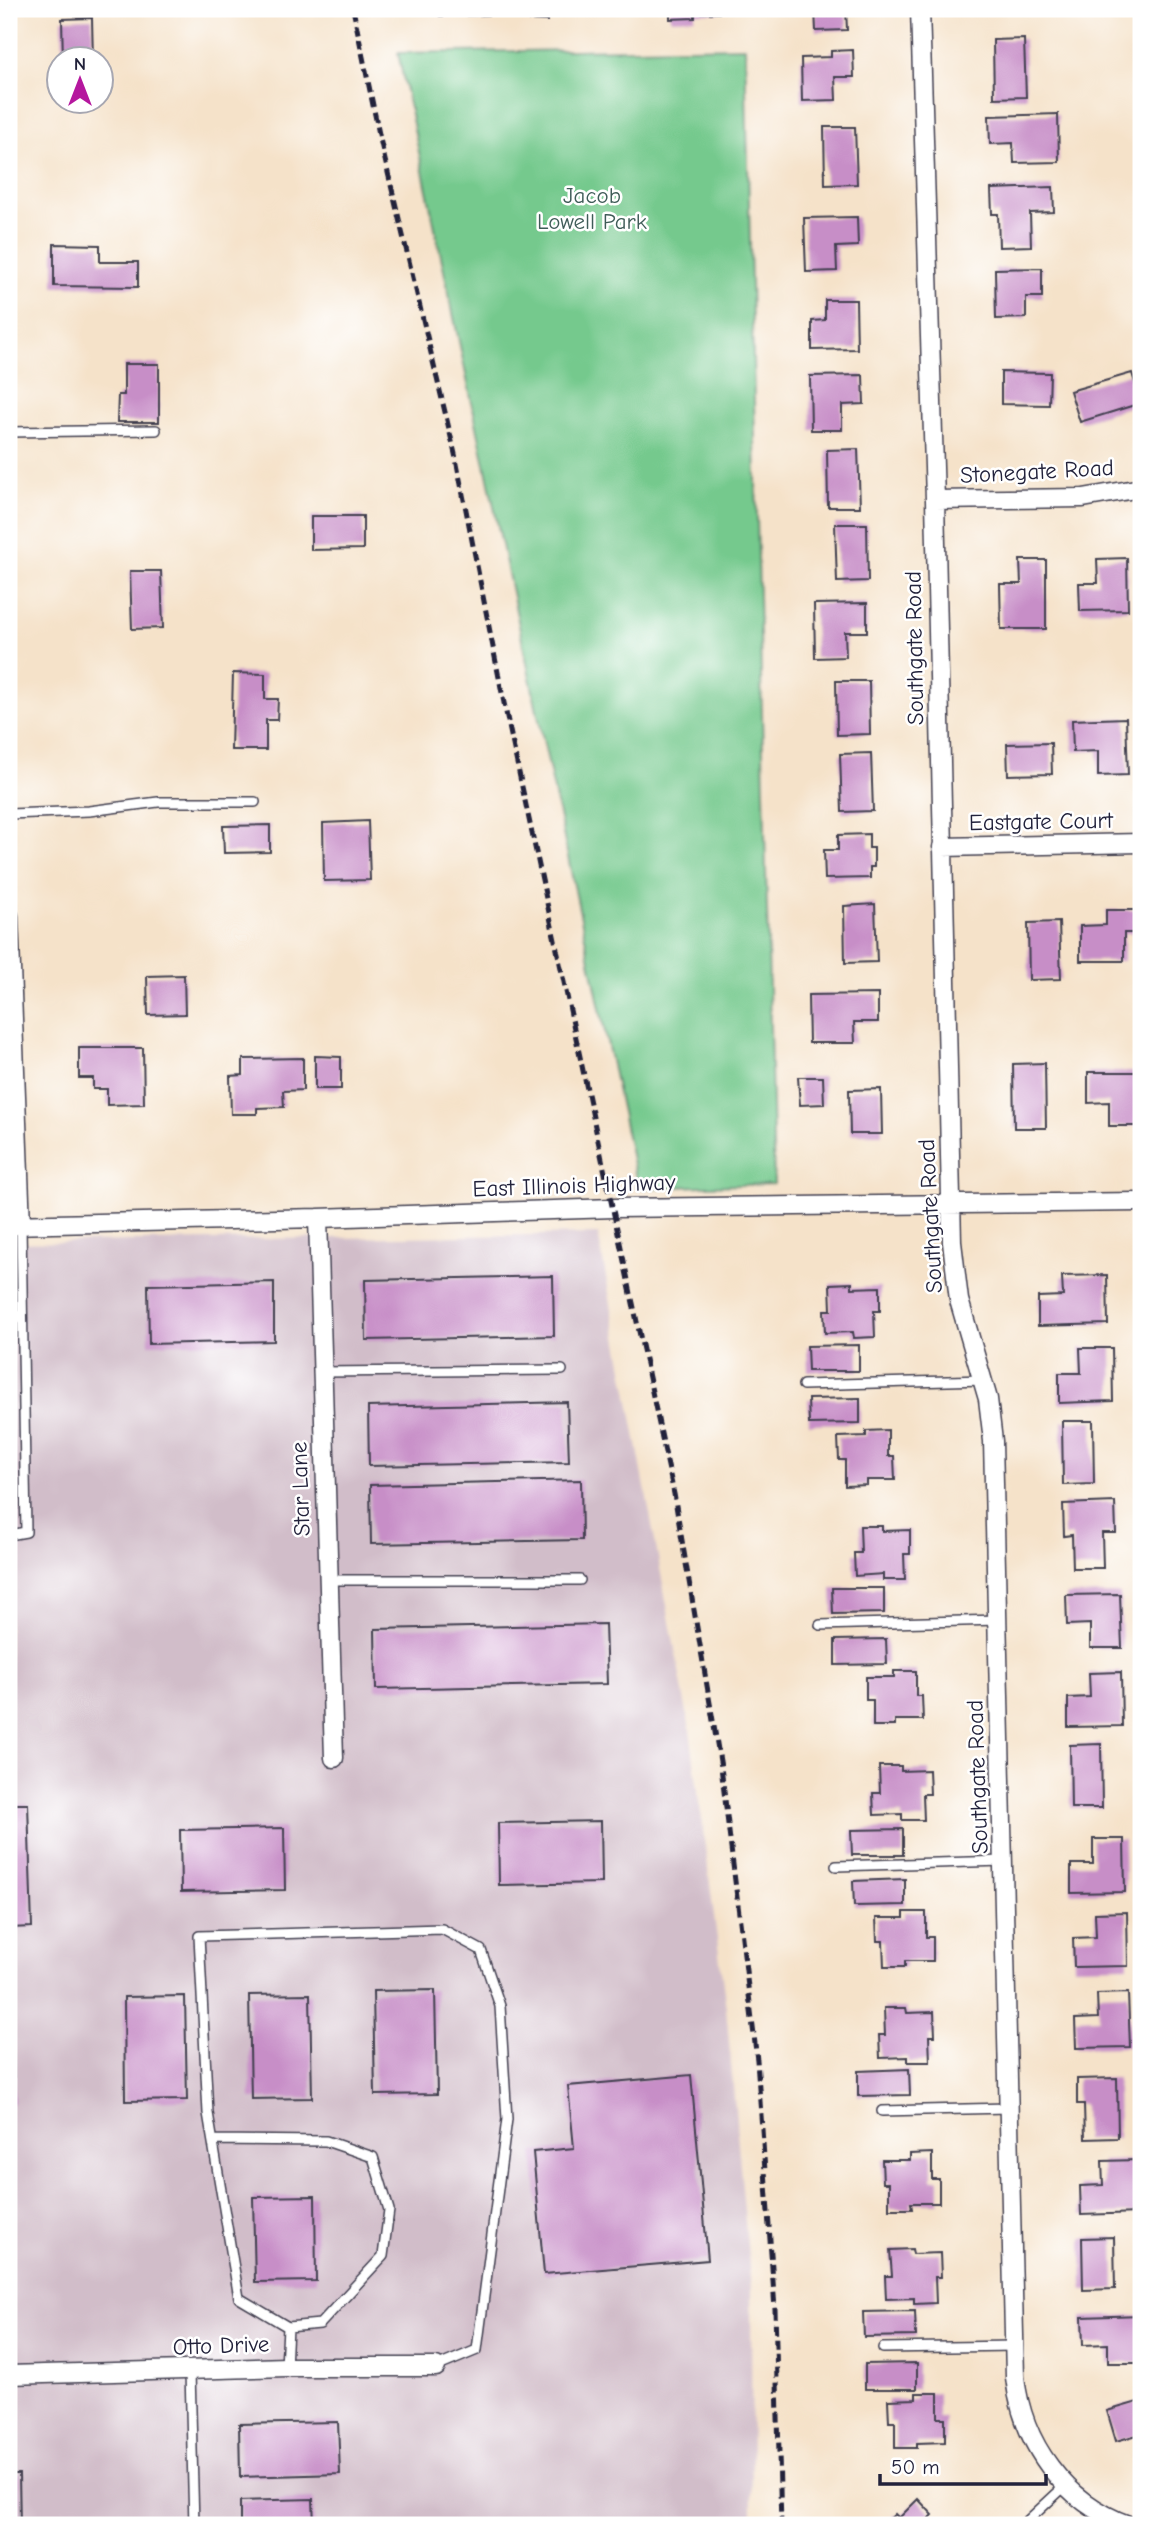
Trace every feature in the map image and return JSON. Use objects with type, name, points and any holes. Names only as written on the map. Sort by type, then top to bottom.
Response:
[{"type":"street","name":"Southgate Road","points":[[920,9],[952,1204],[956,1283],[962,1317],[984,1380],[991,1412],[993,1441],[1017,2396],[1022,2417],[1049,2468],[1106,2516],[1128,2525]]},
{"type":"street","name":"Stonegate Road","points":[[935,500],[1083,498],[1141,488]]},
{"type":"street","name":"Eastgate Court","points":[[943,847],[1141,843]]},
{"type":"street","points":[[9,916],[15,1225]]},
{"type":"street","name":"East Illinois Highway","points":[[15,1225],[614,1208],[1141,1202]]},
{"type":"street","name":"Star Lane","points":[[318,1218],[334,1758]]},
{"type":"street","name":"Otto Drive","points":[[9,2375],[190,2372],[286,2367],[436,2367]]},
{"type":"lane","points":[[9,432],[156,430]]},
{"type":"lane","points":[[9,814],[89,811],[158,802],[255,802]]},
{"type":"lane","points":[[9,1535],[26,1532],[15,1225]]},
{"type":"lane","points":[[321,1372],[562,1370]]},
{"type":"lane","points":[[803,1385],[984,1380]]},
{"type":"lane","points":[[328,1580],[580,1580]]},
{"type":"lane","points":[[820,1625],[998,1620]]},
{"type":"lane","points":[[836,1866],[1004,1861]]},
{"type":"lane","points":[[212,2140],[326,2141],[373,2157],[389,2210],[383,2256],[320,2324],[288,2327],[239,2298],[212,2140],[208,2113],[200,1936],[442,1929],[481,1950],[500,2006],[508,2119],[477,2350],[436,2367]]},
{"type":"lane","points":[[882,2111],[1008,2108]]},
{"type":"lane","points":[[286,2367],[288,2327]]},
{"type":"lane","points":[[883,2348],[1015,2346]]},
{"type":"lane","points":[[190,2372],[194,2525]]},
{"type":"lane","points":[[1023,2525],[1066,2485]]},
{"type":"shaded area","points":[[598,1234],[690,1730],[726,2008],[751,2289],[752,2525],[9,2525],[9,1243]]},
{"type":"green space","name":"Jacob Lowell Park","points":[[745,47],[774,1184],[638,1188],[398,53]]},
{"type":"building","points":[[440,9],[490,9],[490,15],[440,16]]},
{"type":"building","points":[[526,9],[574,9],[574,15],[547,15],[547,21],[526,20]]},
{"type":"building","points":[[670,9],[719,9],[719,13],[695,13],[695,18],[670,19]]},
{"type":"building","points":[[815,9],[846,9],[847,30],[816,31]]},
{"type":"building","points":[[92,18],[93,46],[63,46],[62,19]]},
{"type":"building","points":[[1024,39],[1026,97],[994,98],[993,40]]},
{"type":"building","points":[[853,50],[854,77],[835,77],[836,100],[802,101],[801,58],[831,57],[831,51]]},
{"type":"building","points":[[1058,114],[1059,162],[1014,163],[1013,143],[990,144],[989,116]]},
{"type":"building","points":[[824,127],[855,127],[857,184],[825,185]]},
{"type":"building","points":[[1053,187],[1054,212],[1030,213],[1031,246],[999,247],[998,214],[992,214],[991,189]]},
{"type":"building","points":[[857,217],[858,246],[836,247],[837,271],[806,272],[804,218]]},
{"type":"building","points":[[54,244],[100,245],[100,262],[138,262],[138,287],[54,286]]},
{"type":"building","points":[[1042,268],[1042,297],[1026,297],[1026,318],[996,319],[995,269]]},
{"type":"building","points":[[825,300],[856,300],[857,349],[812,350],[812,321],[825,320]]},
{"type":"building","points":[[124,364],[159,364],[159,422],[117,422],[118,395],[124,395]]},
{"type":"building","points":[[1001,372],[1050,373],[1049,405],[1001,404]]},
{"type":"building","points":[[1132,373],[1141,403],[1080,422],[1070,391]]},
{"type":"building","points":[[863,375],[864,404],[842,405],[842,430],[811,430],[810,376]]},
{"type":"building","points":[[858,449],[860,507],[828,507],[827,450]]},
{"type":"building","points":[[311,516],[363,516],[363,549],[311,550]]},
{"type":"building","points":[[835,524],[867,524],[868,581],[837,582]]},
{"type":"building","points":[[1127,558],[1128,610],[1080,611],[1079,583],[1098,583],[1097,559]]},
{"type":"building","points":[[1020,560],[1046,560],[1046,629],[1001,629],[1000,584],[1021,584]]},
{"type":"building","points":[[130,571],[161,571],[163,628],[132,629]]},
{"type":"building","points":[[867,603],[867,632],[845,632],[846,657],[815,658],[814,604]]},
{"type":"building","points":[[233,673],[265,674],[265,699],[278,699],[277,720],[266,720],[266,750],[231,750]]},
{"type":"building","points":[[836,681],[869,681],[870,734],[837,735]]},
{"type":"building","points":[[1126,718],[1128,775],[1098,776],[1098,751],[1073,752],[1072,720]]},
{"type":"building","points":[[1051,743],[1052,774],[1008,775],[1007,744]]},
{"type":"building","points":[[871,753],[873,811],[842,812],[840,754]]},
{"type":"building","points":[[368,821],[370,880],[324,881],[323,823]]},
{"type":"building","points":[[270,825],[270,852],[224,853],[223,826]]},
{"type":"building","points":[[869,834],[869,848],[874,848],[874,867],[870,867],[870,878],[825,879],[824,850],[838,850],[838,835]]},
{"type":"building","points":[[875,904],[877,962],[845,963],[844,906]]},
{"type":"building","points":[[1106,910],[1135,910],[1135,933],[1124,933],[1124,961],[1080,961],[1080,926],[1106,925]]},
{"type":"building","points":[[1059,922],[1061,979],[1029,980],[1028,923]]},
{"type":"building","points":[[184,975],[185,1014],[148,1015],[147,976]]},
{"type":"building","points":[[878,994],[878,1022],[854,1022],[855,1043],[809,1043],[808,995]]},
{"type":"building","points":[[79,1048],[143,1048],[144,1104],[107,1105],[107,1089],[93,1089],[93,1078],[79,1078]]},
{"type":"building","points":[[315,1056],[341,1057],[341,1089],[315,1089]]},
{"type":"building","points":[[303,1058],[303,1090],[283,1091],[284,1107],[257,1108],[257,1114],[231,1114],[230,1076],[243,1075],[243,1059]]},
{"type":"building","points":[[1045,1063],[1046,1128],[1014,1128],[1013,1064]]},
{"type":"building","points":[[1088,1072],[1138,1072],[1139,1126],[1109,1126],[1109,1102],[1088,1103]]},
{"type":"building","points":[[798,1077],[823,1077],[824,1104],[800,1105]]},
{"type":"building","points":[[881,1089],[882,1134],[850,1134],[849,1090]]},
{"type":"building","points":[[1107,1275],[1108,1324],[1038,1326],[1038,1297],[1063,1296],[1062,1276]]},
{"type":"building","points":[[553,1276],[554,1336],[366,1340],[365,1280]]},
{"type":"building","points":[[274,1282],[274,1341],[149,1344],[148,1285]]},
{"type":"building","points":[[852,1283],[852,1288],[880,1287],[880,1311],[874,1311],[875,1337],[854,1338],[853,1332],[825,1333],[824,1310],[831,1310],[830,1284]]},
{"type":"building","points":[[859,1345],[859,1371],[808,1371],[807,1346]]},
{"type":"building","points":[[1080,1348],[1112,1348],[1113,1401],[1059,1403],[1059,1373],[1081,1373]]},
{"type":"building","points":[[860,1398],[860,1423],[809,1424],[808,1399]]},
{"type":"building","points":[[567,1402],[569,1462],[369,1466],[368,1407]]},
{"type":"building","points":[[1062,1421],[1093,1421],[1094,1484],[1063,1485]]},
{"type":"building","points":[[888,1430],[888,1456],[894,1456],[895,1480],[867,1480],[867,1485],[845,1486],[845,1460],[839,1460],[838,1437],[866,1436],[866,1431]]},
{"type":"building","points":[[581,1480],[582,1540],[371,1544],[370,1485]]},
{"type":"building","points":[[1115,1502],[1116,1533],[1102,1533],[1103,1568],[1073,1568],[1072,1535],[1064,1536],[1063,1504]]},
{"type":"building","points":[[860,1526],[882,1526],[882,1531],[910,1530],[910,1554],[904,1554],[905,1580],[883,1580],[883,1574],[855,1576],[854,1553],[861,1553]]},
{"type":"building","points":[[832,1588],[884,1588],[884,1613],[833,1614]]},
{"type":"building","points":[[1120,1594],[1122,1648],[1090,1648],[1090,1624],[1067,1625],[1066,1595]]},
{"type":"building","points":[[605,1624],[607,1684],[376,1689],[375,1629]]},
{"type":"building","points":[[886,1639],[887,1664],[835,1665],[835,1640]]},
{"type":"building","points":[[894,1671],[916,1671],[916,1696],[922,1696],[923,1720],[895,1720],[895,1726],[873,1726],[873,1700],[866,1700],[866,1677],[894,1677]]},
{"type":"building","points":[[1121,1672],[1122,1726],[1068,1727],[1068,1698],[1090,1697],[1089,1673]]},
{"type":"building","points":[[1101,1744],[1102,1808],[1071,1808],[1070,1745]]},
{"type":"building","points":[[879,1766],[901,1766],[901,1771],[929,1770],[930,1794],[923,1794],[924,1820],[902,1820],[902,1814],[874,1815],[873,1793],[880,1793]]},
{"type":"building","points":[[9,1804],[28,1804],[32,1927],[9,1928]]},
{"type":"building","points":[[601,1821],[602,1883],[499,1885],[498,1823]]},
{"type":"building","points":[[284,1828],[285,1890],[181,1892],[180,1830]]},
{"type":"building","points":[[903,1829],[903,1855],[852,1855],[851,1830]]},
{"type":"building","points":[[1093,1839],[1124,1839],[1125,1892],[1071,1893],[1071,1864],[1093,1864]]},
{"type":"building","points":[[905,1879],[905,1905],[854,1906],[853,1881]]},
{"type":"building","points":[[904,1912],[926,1912],[926,1937],[933,1937],[933,1961],[905,1961],[905,1967],[884,1967],[883,1941],[877,1941],[876,1918],[904,1918]]},
{"type":"building","points":[[1127,1912],[1128,1966],[1074,1967],[1073,1938],[1096,1937],[1095,1913]]},
{"type":"building","points":[[435,1990],[437,2094],[375,2095],[373,1991]]},
{"type":"building","points":[[1128,1993],[1130,2047],[1076,2048],[1075,2019],[1098,2018],[1097,1994]]},
{"type":"building","points":[[310,1994],[312,2098],[251,2099],[249,1995]]},
{"type":"building","points":[[185,1996],[187,2100],[125,2101],[124,1997]]},
{"type":"building","points":[[9,2000],[12,2000],[14,2103],[9,2104]]},
{"type":"building","points":[[884,2008],[906,2008],[907,2013],[934,2012],[935,2036],[929,2036],[930,2062],[908,2062],[908,2057],[880,2058],[879,2035],[885,2035]]},
{"type":"building","points":[[909,2069],[910,2095],[858,2096],[858,2071]]},
{"type":"building","points":[[691,2075],[708,2260],[544,2274],[533,2152],[574,2148],[568,2086]]},
{"type":"building","points":[[1117,2078],[1118,2138],[1085,2139],[1084,2104],[1077,2104],[1077,2079]]},
{"type":"building","points":[[932,2153],[932,2179],[939,2179],[939,2203],[911,2203],[912,2209],[889,2209],[889,2183],[883,2183],[882,2160],[910,2160],[910,2154]]},
{"type":"building","points":[[1137,2160],[1138,2213],[1081,2215],[1080,2186],[1103,2185],[1102,2161]]},
{"type":"building","points":[[315,2196],[316,2281],[255,2282],[253,2197]]},
{"type":"building","points":[[1114,2237],[1115,2289],[1083,2290],[1082,2238]]},
{"type":"building","points":[[912,2249],[913,2254],[940,2253],[941,2277],[935,2277],[936,2303],[914,2304],[914,2298],[886,2299],[885,2276],[892,2276],[890,2250]]},
{"type":"building","points":[[915,2311],[916,2336],[864,2337],[863,2312]]},
{"type":"building","points":[[1141,2315],[1141,2363],[1108,2363],[1108,2344],[1083,2345],[1082,2317]]},
{"type":"building","points":[[917,2363],[917,2389],[865,2389],[865,2364]]},
{"type":"building","points":[[916,2393],[938,2393],[938,2418],[945,2418],[945,2442],[917,2443],[917,2448],[895,2448],[895,2422],[889,2422],[888,2400],[916,2399]]},
{"type":"building","points":[[1141,2401],[1141,2434],[1116,2441],[1107,2411]]},
{"type":"building","points":[[338,2422],[340,2474],[240,2477],[239,2424]]},
{"type":"building","points":[[9,2474],[19,2474],[20,2525],[9,2525]]},
{"type":"building","points":[[313,2499],[314,2525],[240,2525],[240,2501]]},
{"type":"building","points":[[918,2499],[933,2515],[929,2519],[936,2525],[883,2525],[895,2514],[899,2518]]},
{"type":"railway","points":[[353,9],[380,139],[455,454],[504,703],[674,1494],[721,1767],[757,2060],[775,2309],[781,2525]]}]
